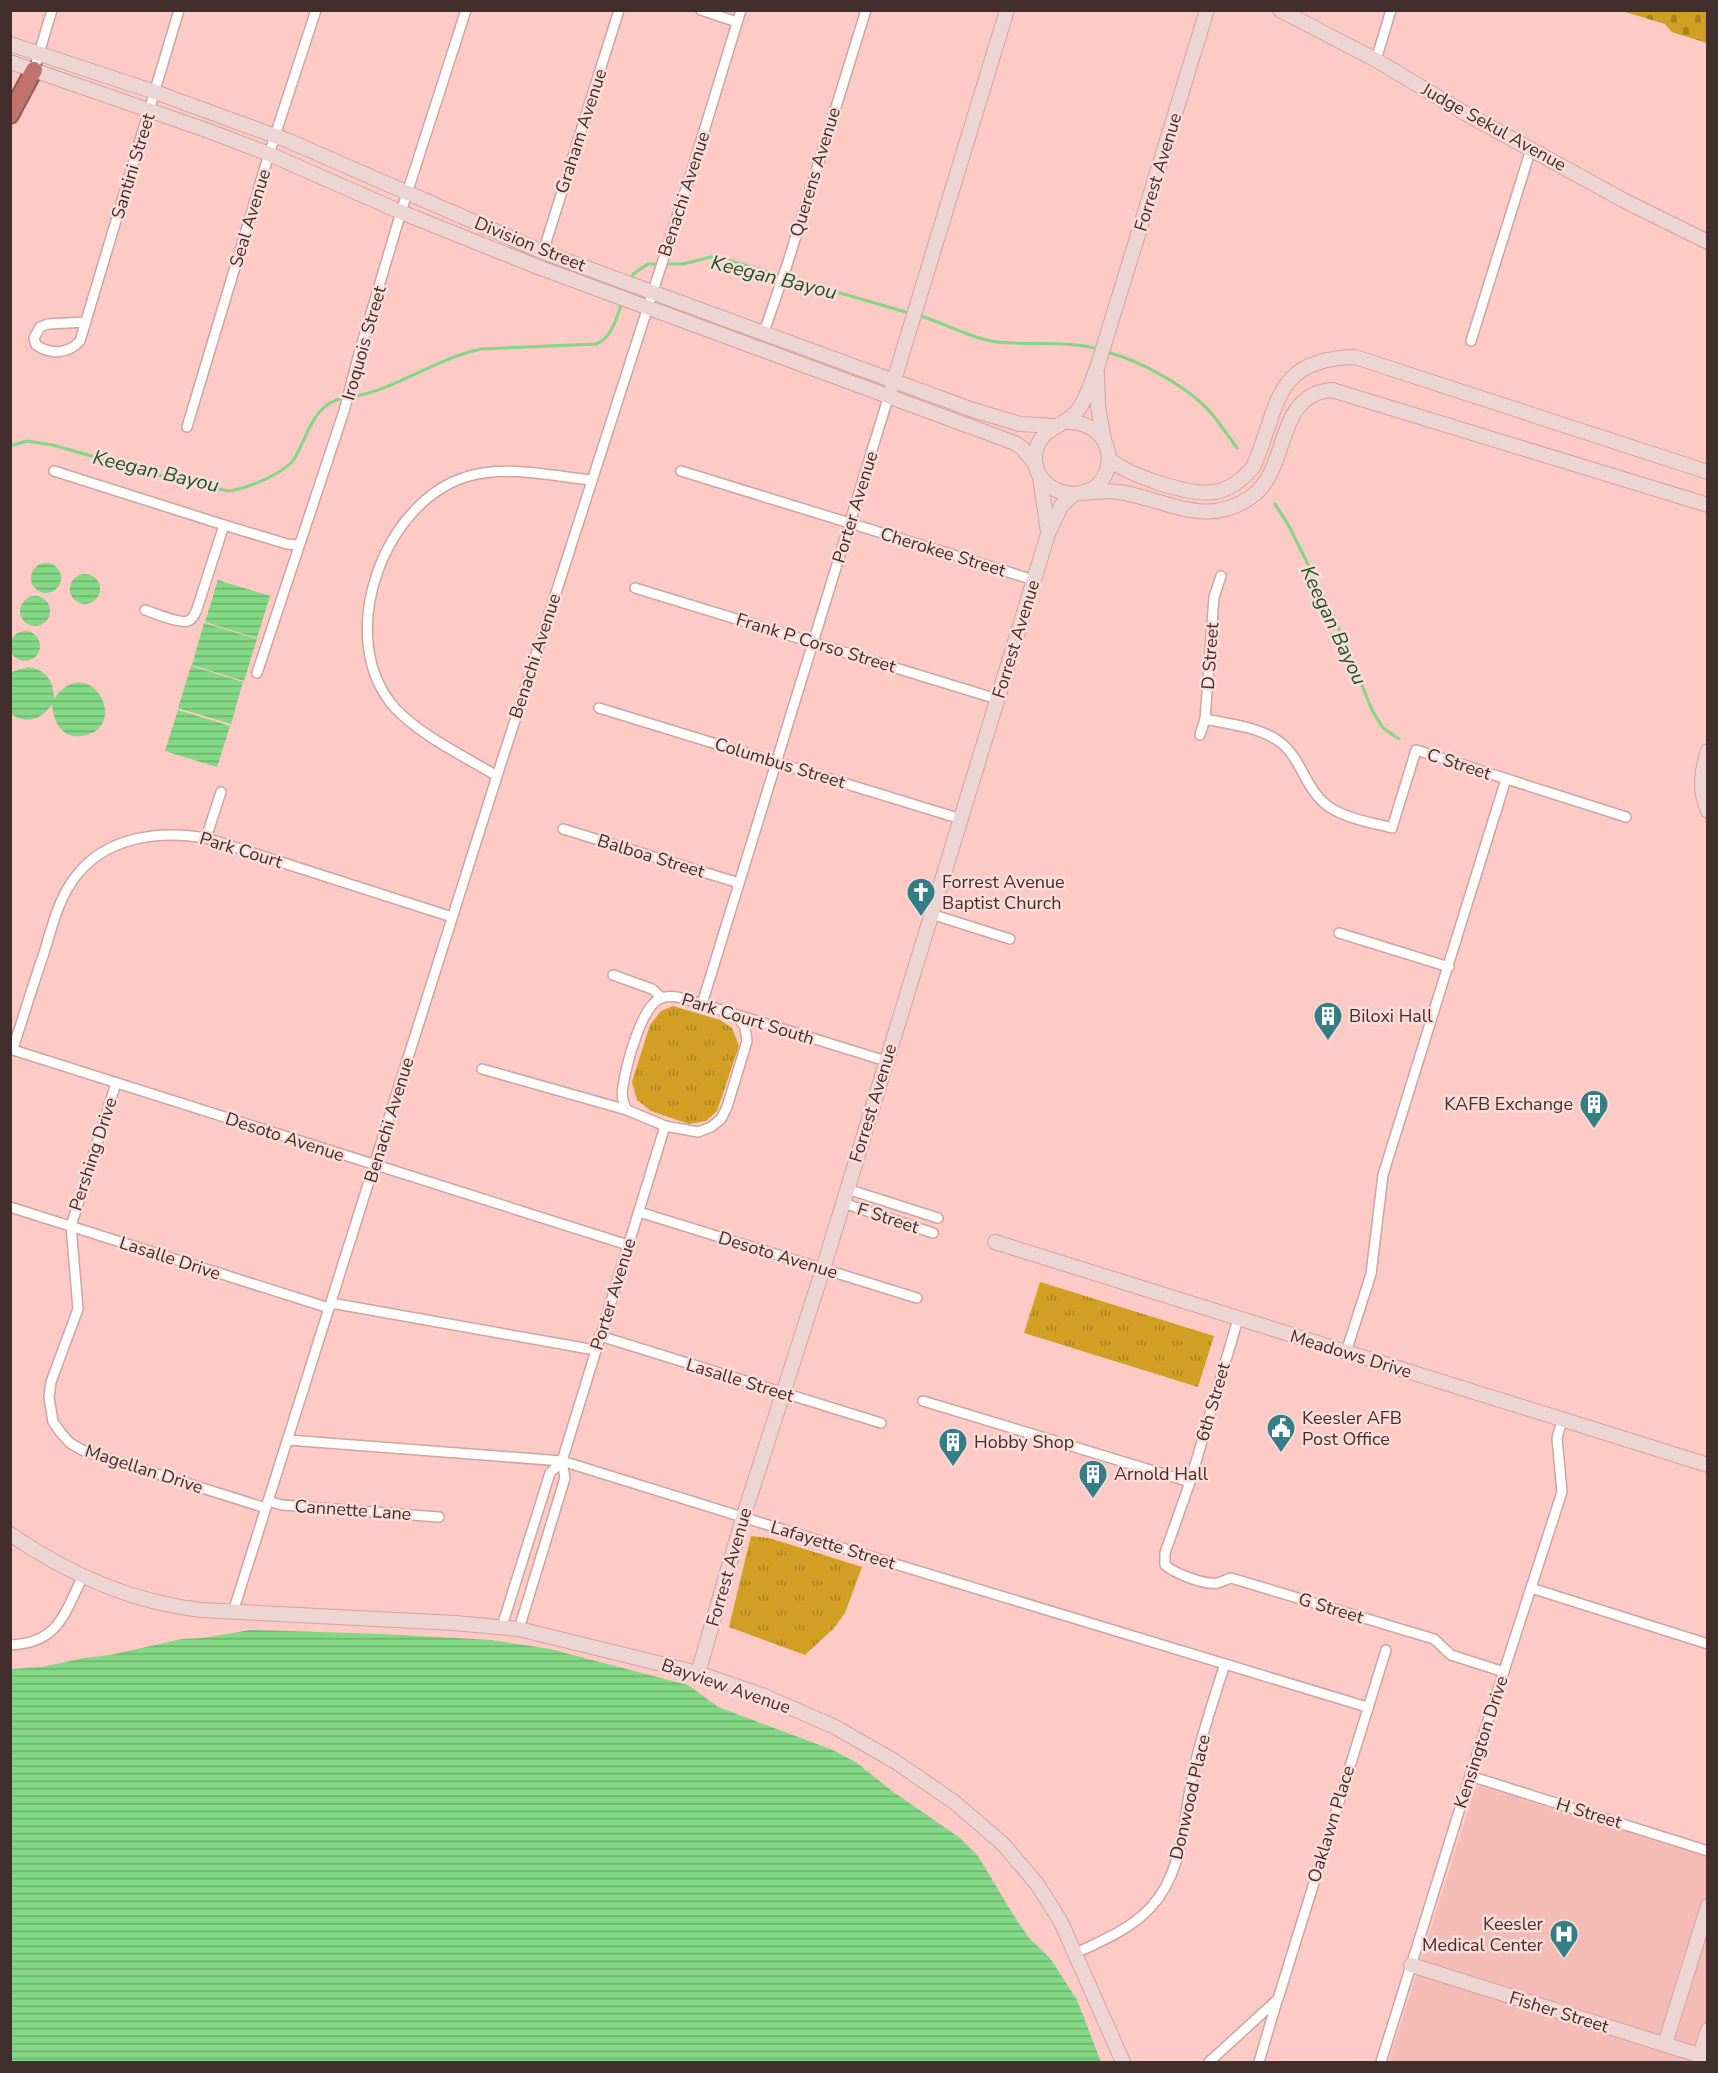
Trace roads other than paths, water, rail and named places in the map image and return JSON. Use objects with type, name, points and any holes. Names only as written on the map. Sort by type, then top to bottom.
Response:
[{"type":"highway","points":[[10,115],[36,62]]},
{"type":"street","points":[[36,62],[52,10]]},
{"type":"street","name":"Santini Street","points":[[86,322],[48,324],[40,327],[34,338],[36,345],[54,351],[66,351],[74,348],[80,341],[86,322],[150,110],[179,10]]},
{"type":"street","name":"Seal Avenue","points":[[187,427],[269,154],[316,10]]},
{"type":"street","name":"Iroquois Street","points":[[257,673],[351,389],[360,350],[401,212],[466,10]]},
{"type":"street","name":"Graham Avenue","points":[[543,252],[619,10]]},
{"type":"street","points":[[701,10],[738,22]]},
{"type":"street","name":"Benachi Avenue","points":[[233,1612],[741,10]]},
{"type":"street","name":"Querens Avenue","points":[[764,332],[866,10]]},
{"type":"street","name":"Porter Avenue","points":[[702,1004],[1007,10]]},
{"type":"street","name":"Forrest Avenue","points":[[1060,424],[1082,404],[1099,363],[1207,10]]},
{"type":"street","name":"Judge Sekul Avenue","points":[[1280,10],[1376,60],[1463,112],[1623,200],[1707,242]]},
{"type":"street","points":[[1376,60],[1391,10]]},
{"type":"street","name":"Division Street","points":[[10,44],[36,62],[150,110],[269,154],[401,212],[612,295],[1015,443],[1022,448],[1038,470]]},
{"type":"street","name":"Division Street","points":[[10,62],[36,62],[155,92],[275,136],[543,252],[894,381],[1004,420],[1020,424],[1060,424]]},
{"type":"street","points":[[1471,341],[1531,149]]},
{"type":"street","points":[[1108,459],[1124,470],[1176,487],[1198,493],[1217,492],[1246,476],[1258,456],[1271,412],[1286,386],[1304,369],[1315,363],[1339,357],[1354,357],[1707,472]]},
{"type":"street","name":"Forrest Avenue","points":[[1099,363],[1098,407],[1105,442]]},
{"type":"street","points":[[1078,494],[1101,481],[1108,459],[1105,442],[1089,426],[1074,422],[1060,424],[1043,436],[1035,457],[1038,470],[1054,490],[1078,494],[1105,490],[1117,491],[1185,510],[1214,512],[1229,509],[1251,498],[1265,484],[1276,465],[1288,426],[1297,407],[1314,393],[1332,390],[1707,505]]},
{"type":"street","name":"Forrest Avenue","points":[[1038,470],[1048,534]]},
{"type":"street","points":[[54,471],[224,525],[267,536],[287,544],[299,545]]},
{"type":"street","name":"Cherokee Street","points":[[681,471],[1034,580]]},
{"type":"street","points":[[497,776],[416,726],[395,708],[382,689],[373,669],[368,649],[372,586],[385,555],[411,513],[444,485],[487,472],[518,472],[591,480]]},
{"type":"street","name":"Forrest Avenue","points":[[698,1673],[743,1518],[823,1269],[1048,534],[1061,506],[1078,494]]},
{"type":"street","points":[[145,610],[180,621],[191,620],[197,609],[224,525]]},
{"type":"street","name":"D Street","points":[[1200,735],[1205,719],[1214,597],[1221,576]]},
{"type":"street","name":"Frank P Corso Street","points":[[635,588],[997,699]]},
{"type":"street","name":"Columbus Street","points":[[599,708],[961,819]]},
{"type":"street","name":"C Street","points":[[1205,719],[1264,734],[1281,742],[1321,801],[1331,809],[1392,828],[1416,750],[1626,817]]},
{"type":"street","points":[[1707,751],[1701,788],[1707,811]]},
{"type":"street","points":[[1346,1352],[1371,1274],[1383,1175],[1506,779]]},
{"type":"street","points":[[206,838],[221,792]]},
{"type":"street","name":"Balboa Street","points":[[563,829],[739,883]]},
{"type":"street","name":"Park Court","points":[[12,1049],[64,895],[76,876],[96,858],[122,842],[151,835],[181,833],[206,838],[452,917]]},
{"type":"street","points":[[931,914],[1010,939]]},
{"type":"street","points":[[1340,933],[1449,967]]},
{"type":"street","name":"Park Court South","points":[[613,975],[652,989],[662,998],[676,997],[702,1004],[886,1061]]},
{"type":"street","points":[[627,1110],[622,1088],[635,1040],[647,1010],[653,1002],[662,998]]},
{"type":"street","points":[[482,1069],[627,1110],[665,1126],[698,1132],[711,1127],[721,1119],[747,1041],[745,1027],[736,1015]]},
{"type":"street","name":"Desoto Avenue","points":[[12,1049],[628,1245]]},
{"type":"street","name":"Pershing Drive","points":[[71,1226],[116,1083]]},
{"type":"street","name":"Porter Avenue","points":[[502,1626],[550,1473],[562,1461],[665,1126]]},
{"type":"street","name":"F Street","points":[[845,1196],[938,1218]]},
{"type":"street","name":"F Street","points":[[845,1196],[933,1233]]},
{"type":"street","name":"Lasalle Drive","points":[[10,1207],[330,1305]]},
{"type":"street","name":"Desoto Avenue","points":[[639,1212],[917,1298]]},
{"type":"street","name":"Magellan Drive","points":[[71,1226],[78,1309],[51,1382],[48,1397],[53,1422],[70,1443],[84,1451],[267,1504]]},
{"type":"street","name":"Meadows Drive","points":[[995,1242],[1707,1465]]},
{"type":"street","points":[[330,1305],[595,1350]]},
{"type":"street","name":"6th Street","points":[[1165,1553],[1190,1482],[1238,1318]]},
{"type":"street","name":"Lasalle Street","points":[[600,1336],[881,1423]]},
{"type":"street","points":[[923,1401],[1190,1482]]},
{"type":"street","name":"Kensington Drive","points":[[1381,2062],[1562,1492],[1557,1438],[1562,1420]]},
{"type":"street","name":"Lafayette Street","points":[[288,1440],[562,1461],[1367,1707]]},
{"type":"street","name":"Porter Avenue","points":[[519,1629],[566,1478],[562,1461]]},
{"type":"street","name":"Cannette Lane","points":[[267,1504],[439,1516]]},
{"type":"street","points":[[10,1534],[83,1576],[58,1624],[50,1634],[22,1645],[10,1645]]},
{"type":"street","name":"G Street","points":[[1165,1553],[1165,1565],[1173,1571],[1216,1583],[1231,1578],[1423,1635],[1434,1639],[1451,1655],[1504,1672]]},
{"type":"street","name":"Bayview Avenue","points":[[83,1576],[123,1594],[170,1606],[233,1612],[502,1626],[519,1629],[698,1673],[762,1695],[835,1727],[896,1762],[954,1802],[1003,1844],[1037,1884],[1061,1922],[1123,2062]]},
{"type":"street","points":[[1531,1588],[1707,1644]]},
{"type":"street","name":"Oaklawn Place","points":[[1258,2062],[1386,1650]]},
{"type":"street","name":"Donwood Place","points":[[1074,1954],[1126,1929],[1152,1906],[1164,1890],[1181,1842],[1194,1766],[1225,1664]]},
{"type":"street","name":"H Street","points":[[1470,1776],[1707,1851]]},
{"type":"street","points":[[1665,2044],[1707,1906]]},
{"type":"street","name":"Fisher Street","points":[[1411,1965],[1703,2057]]},
{"type":"street","points":[[1209,2062],[1278,1999]]},
{"type":"street","points":[[1703,2057],[1707,2030]]},
{"type":"waterway","name":"Keegan Bayou","points":[[631,279],[633,274],[648,264],[683,264],[711,257],[909,313]]},
{"type":"waterway","name":"Keegan Bayou","points":[[351,397],[384,388],[448,359],[481,349],[596,344],[610,332],[622,302]]},
{"type":"waterway","name":"Keegan Bayou","points":[[918,315],[988,341],[1061,344],[1098,349]]},
{"type":"waterway","name":"Keegan Bayou","points":[[1107,352],[1149,368],[1191,394],[1212,414],[1237,448]]},
{"type":"waterway","name":"Keegan Bayou","points":[[10,446],[27,441],[53,445],[154,474],[228,491],[244,488],[282,470],[294,459],[318,413],[325,406],[344,398]]},
{"type":"waterway","name":"Keegan Bayou","points":[[1275,504],[1289,526],[1335,619],[1372,710],[1383,728],[1399,739]]},
{"type":"place","name":"Forrest Avenue Baptist Church","points":[[921,918]]},
{"type":"place","name":"Biloxi Hall","points":[[1328,1042]]},
{"type":"place","name":"KAFB Exchange","points":[[1594,1130]]},
{"type":"place","name":"Keesler AFB Post Office","points":[[1281,1454]]},
{"type":"place","name":"Hobby Shop","points":[[953,1468]]},
{"type":"place","name":"Arnold Hall","points":[[1093,1500]]},
{"type":"place","name":"Keesler Medical Center","points":[[1564,1960]]}]
